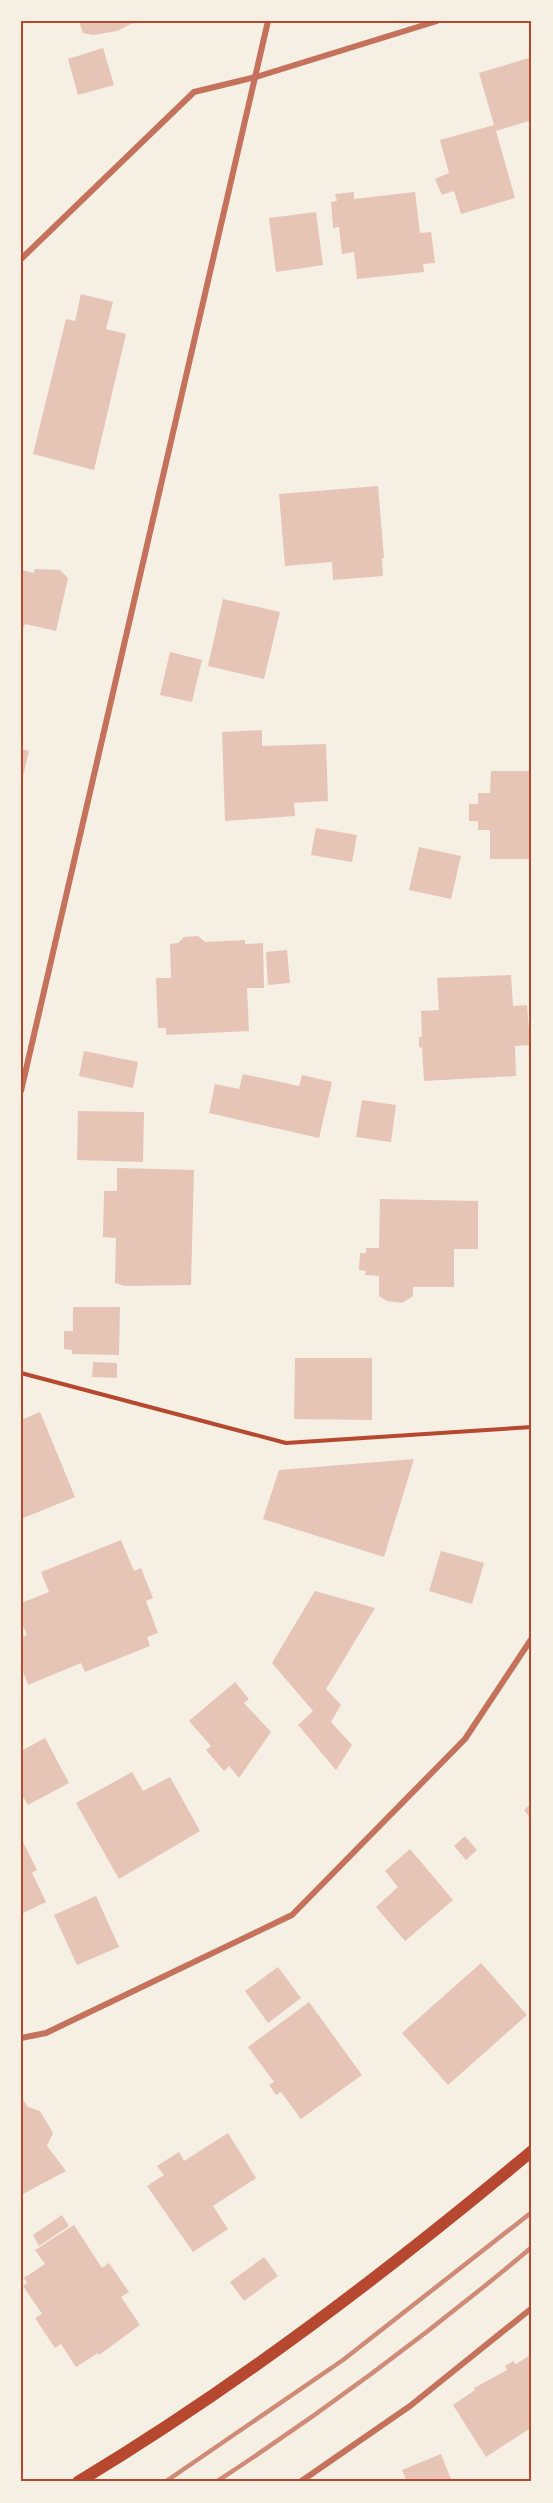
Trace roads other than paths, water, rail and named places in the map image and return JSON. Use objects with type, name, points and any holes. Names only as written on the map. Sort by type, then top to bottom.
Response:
[{"type":"main road","points":[[78,2482],[225,2386],[310,2327],[434,2232],[532,2151]]},
{"type":"street","points":[[21,1091],[268,21]]},
{"type":"street","points":[[21,259],[194,92],[256,77],[437,21]]},
{"type":"street","points":[[21,1060],[29,1062]]},
{"type":"street","points":[[21,2038],[46,2033],[292,1916],[465,1739],[532,1638]]},
{"type":"street","points":[[300,2482],[410,2406],[532,2308]]},
{"type":"railway","points":[[165,2482],[343,2360],[532,2212]]},
{"type":"railway","points":[[216,2482],[298,2427],[378,2369],[532,2247]]}]
